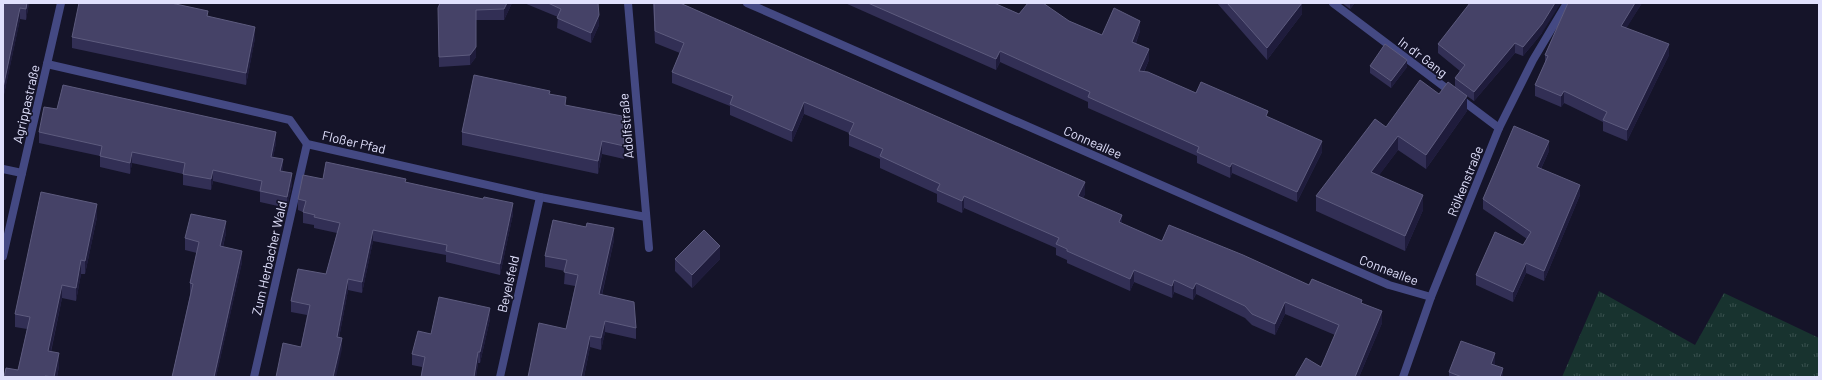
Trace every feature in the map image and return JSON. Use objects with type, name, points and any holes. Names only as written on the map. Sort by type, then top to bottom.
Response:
[{"type":"street","name":"Agrippastraße","points":[[3,256],[61,3]]},
{"type":"street","name":"Adolfstraße","points":[[628,3],[649,248]]},
{"type":"street","name":"Conneallee","points":[[747,3],[1389,285],[1431,297]]},
{"type":"street","name":"In d'r Gang","points":[[1333,3],[1499,128]]},
{"type":"street","name":"Rölkenstraße","points":[[1403,377],[1431,297],[1499,128],[1532,60],[1567,3]]},
{"type":"street","name":"Floßer Pfad","points":[[47,64],[290,120],[307,144],[540,197],[646,216]]},
{"type":"street","name":"Zum Herbacher Wald","points":[[254,377],[307,144]]},
{"type":"street","points":[[3,169],[22,173]]},
{"type":"street","name":"Beyelsfeld","points":[[500,377],[540,197]]},
{"type":"green space","points":[[1599,291],[1695,345],[1724,293],[1819,338],[1819,377],[1562,377]]},
{"type":"building","points":[[3,3],[27,3],[26,9],[20,8],[3,88]]},
{"type":"building","points":[[79,3],[171,3],[208,11],[207,16],[255,27],[246,73],[72,37]]},
{"type":"building","points":[[440,3],[507,3],[504,9],[476,10],[476,47],[470,55],[439,57],[438,8]]},
{"type":"building","points":[[548,3],[598,3],[599,15],[591,33],[557,18],[561,9]]},
{"type":"building","points":[[654,3],[680,3],[1085,182],[1078,196],[1122,215],[1119,222],[1162,241],[1169,225],[1243,255],[1309,285],[1312,279],[1362,300],[1361,303],[1382,311],[1355,377],[1295,377],[1306,358],[1321,367],[1339,325],[1285,302],[1275,324],[1252,314],[1245,306],[1196,283],[1193,289],[1174,280],[1172,286],[1134,270],[1130,279],[1067,251],[1067,249],[1056,244],[1059,238],[964,196],[962,201],[937,190],[940,184],[880,156],[883,149],[849,134],[854,123],[804,102],[792,131],[730,104],[733,96],[672,72],[684,43],[655,31]]},
{"type":"building","points":[[868,3],[994,3],[1019,14],[1028,3],[1043,3],[1069,21],[1102,35],[1114,8],[1140,21],[1132,42],[1149,49],[1139,71],[1148,72],[1196,93],[1201,82],[1268,111],[1266,116],[1322,141],[1297,192],[1232,163],[1230,167],[1197,152],[1199,147],[1088,97],[1090,92],[1000,51],[996,59]]},
{"type":"building","points":[[1227,3],[1302,3],[1267,48]]},
{"type":"building","points":[[1470,3],[1555,3],[1542,24],[1523,47],[1515,43],[1474,92],[1455,78],[1465,65],[1438,44]]},
{"type":"building","points":[[1568,3],[1635,3],[1621,26],[1669,44],[1627,130],[1603,120],[1607,112],[1564,91],[1561,96],[1535,85],[1548,56],[1545,55]]},
{"type":"building","points":[[1385,44],[1407,60],[1391,81],[1370,66]]},
{"type":"building","points":[[474,75],[550,91],[549,94],[566,97],[565,105],[622,116],[624,146],[602,141],[598,161],[462,132]]},
{"type":"building","points":[[1420,80],[1439,94],[1448,82],[1467,96],[1426,155],[1398,136],[1371,172],[1423,195],[1405,236],[1316,196],[1375,119],[1386,127]]},
{"type":"building","points":[[63,85],[276,132],[271,157],[283,159],[280,171],[292,173],[287,197],[260,191],[262,181],[213,170],[211,179],[183,174],[185,163],[132,152],[130,163],[100,156],[102,146],[39,132],[44,107],[57,109]]},
{"type":"building","points":[[1514,126],[1549,141],[1537,167],[1580,185],[1544,271],[1526,263],[1513,292],[1476,275],[1495,232],[1523,245],[1531,232],[1483,199]]},
{"type":"building","points":[[326,162],[406,179],[405,182],[483,199],[484,197],[513,203],[500,264],[446,251],[447,245],[373,230],[362,282],[348,279],[337,337],[342,338],[333,377],[276,377],[283,343],[301,347],[310,305],[291,301],[298,269],[326,274],[340,223],[314,217],[315,215],[303,212],[306,201],[298,199],[303,175],[323,179]]},
{"type":"building","points":[[41,192],[97,204],[85,261],[81,260],[76,288],[62,285],[48,351],[59,353],[54,377],[4,377],[6,368],[18,370],[30,317],[15,314]]},
{"type":"building","points":[[191,214],[226,221],[220,246],[242,251],[214,377],[172,377],[193,284],[190,283],[199,242],[185,238]]},
{"type":"building","points":[[553,220],[586,227],[587,223],[614,228],[599,294],[634,302],[636,328],[605,321],[601,338],[590,336],[581,377],[528,377],[539,323],[566,329],[578,275],[564,272],[567,260],[545,256]]},
{"type":"building","points":[[704,230],[720,246],[692,275],[675,259]]},
{"type":"building","points":[[439,297],[490,308],[480,352],[478,352],[474,377],[421,377],[425,357],[412,354],[418,331],[431,334]]},
{"type":"building","points":[[1461,341],[1495,353],[1491,364],[1503,368],[1500,377],[1462,377],[1449,372]]}]
